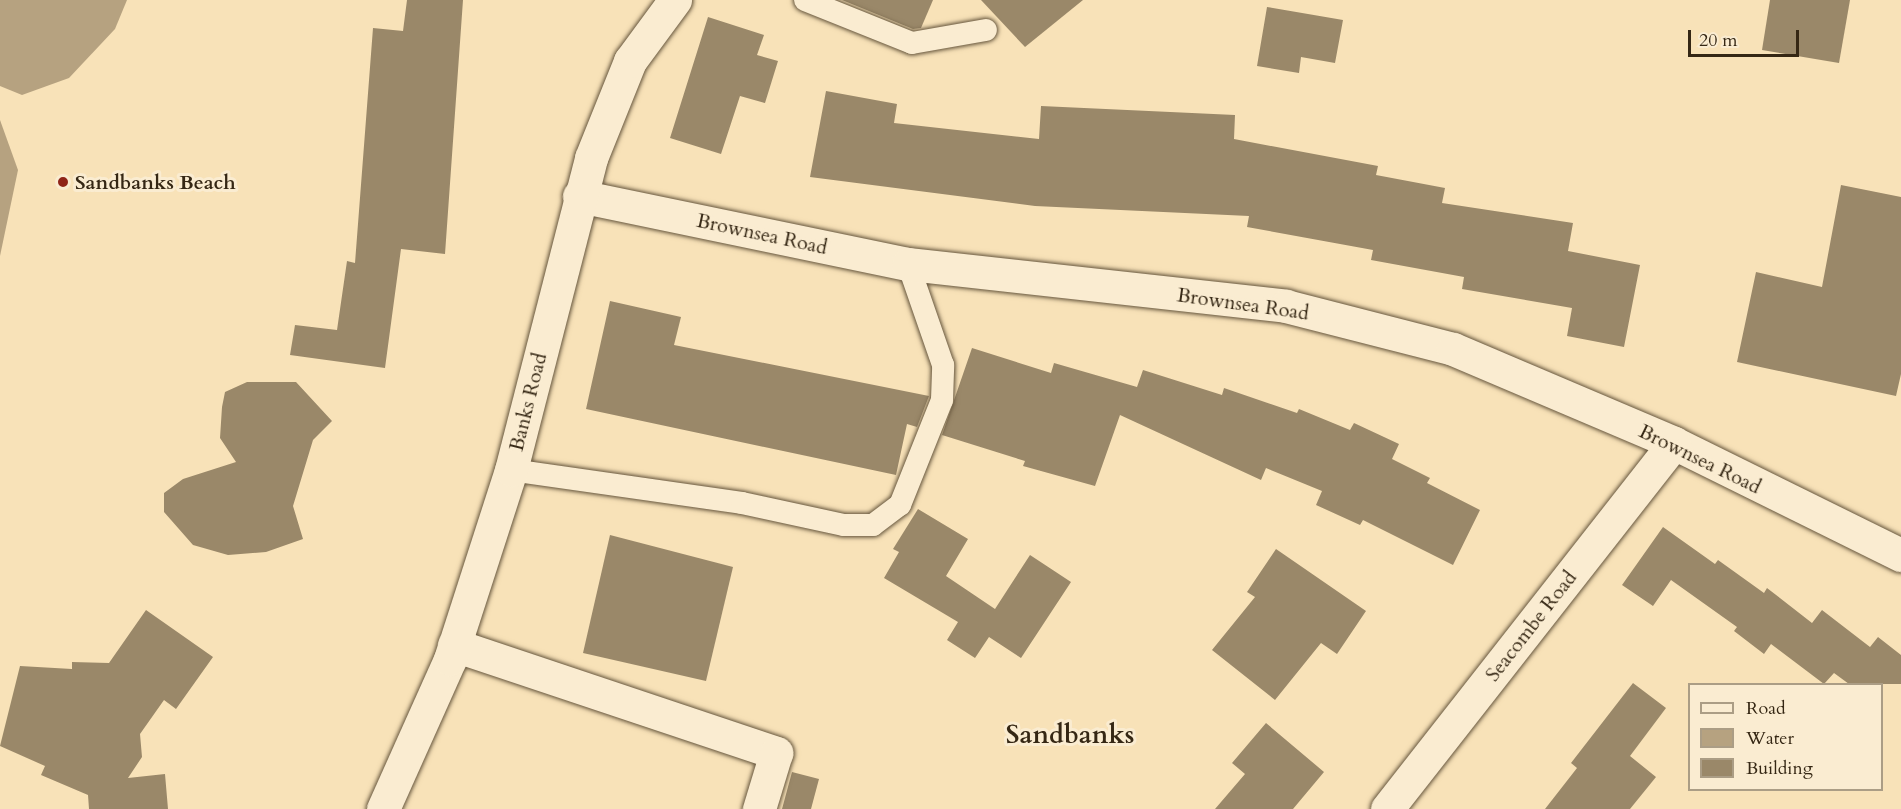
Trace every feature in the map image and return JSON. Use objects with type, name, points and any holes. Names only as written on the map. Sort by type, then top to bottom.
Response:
[{"type":"street","name":"Banks Road","points":[[383,809],[454,645],[511,470],[579,196],[630,61],[675,0]]},
{"type":"street","name":"Brownsea Road","points":[[579,196],[908,264],[1286,306],[1453,350],[1674,443],[1901,555]]},
{"type":"street","name":"Seacombe Road","points":[[1387,809],[1674,443]]},
{"type":"street","points":[[454,645],[776,753],[759,809]]},
{"type":"lane","points":[[805,0],[912,44],[986,30]]},
{"type":"lane","points":[[511,470],[742,503],[844,525],[873,525],[900,505],[942,400],[944,365],[908,264]]},
{"type":"water","points":[[0,0],[127,0],[115,29],[69,78],[22,95],[0,86]]},
{"type":"water","points":[[0,120],[18,170],[0,256]]},
{"type":"building","points":[[407,0],[463,0],[445,254],[401,249],[385,368],[290,355],[295,325],[337,330],[347,261],[355,263],[373,28],[403,31]]},
{"type":"building","points":[[842,0],[933,0],[921,28],[913,29]]},
{"type":"building","points":[[981,0],[1083,0],[1025,47]]},
{"type":"building","points":[[1770,0],[1850,0],[1839,63],[1762,50]]},
{"type":"building","points":[[1267,7],[1343,20],[1335,63],[1301,57],[1299,73],[1257,66]]},
{"type":"building","points":[[708,17],[764,35],[757,55],[778,61],[765,103],[740,96],[721,154],[670,138]]},
{"type":"building","points":[[826,91],[897,104],[894,123],[1039,139],[1041,106],[1235,115],[1234,139],[1378,166],[1376,175],[1445,188],[1442,203],[1573,223],[1568,251],[1640,265],[1624,347],[1567,336],[1572,308],[1462,289],[1464,277],[1371,260],[1373,250],[1247,227],[1249,216],[1035,206],[810,177]]},
{"type":"building","points":[[1841,185],[1901,197],[1901,374],[1896,396],[1737,362],[1756,272],[1822,287]]},
{"type":"building","points":[[610,301],[681,317],[674,345],[929,396],[917,427],[907,424],[896,475],[586,409]]},
{"type":"building","points":[[972,348],[1051,373],[1054,363],[1137,387],[1143,370],[1222,395],[1224,388],[1297,413],[1299,409],[1350,430],[1354,423],[1399,444],[1392,459],[1430,478],[1427,483],[1480,510],[1453,565],[1363,520],[1360,525],[1316,505],[1322,491],[1266,468],[1261,480],[1120,415],[1095,486],[1023,466],[1025,461],[942,435]]},
{"type":"building","points":[[247,382],[296,382],[332,421],[313,440],[293,506],[303,539],[266,552],[228,555],[193,545],[164,512],[164,493],[183,479],[236,462],[220,438],[222,407],[225,392]]},
{"type":"building","points":[[918,509],[968,539],[946,576],[995,609],[1030,555],[1071,582],[1021,658],[989,637],[975,658],[947,640],[958,622],[884,578],[899,552],[893,549]]},
{"type":"building","points":[[1663,527],[1715,564],[1718,560],[1764,593],[1767,588],[1812,623],[1822,610],[1870,647],[1878,637],[1901,655],[1901,684],[1848,683],[1834,673],[1823,683],[1771,644],[1764,654],[1734,631],[1737,627],[1671,580],[1653,606],[1622,585]]},
{"type":"building","points":[[610,535],[733,567],[706,681],[583,653]]},
{"type":"building","points":[[1276,549],[1366,611],[1337,654],[1321,643],[1275,700],[1212,650],[1255,597],[1247,592]]},
{"type":"building","points":[[146,610],[213,657],[176,709],[164,700],[140,734],[142,757],[128,778],[165,774],[168,809],[89,809],[88,795],[41,775],[45,766],[0,746],[20,666],[72,669],[72,662],[109,663]]},
{"type":"building","points":[[1633,683],[1666,708],[1630,756],[1656,777],[1630,809],[1545,809],[1577,768],[1571,763]]},
{"type":"building","points":[[1266,723],[1324,772],[1293,809],[1215,809],[1245,774],[1232,763]]},
{"type":"building","points":[[792,772],[819,779],[811,809],[782,809]]},
{"type":"place","name":"Sandbanks Beach","points":[[63,182]]},
{"type":"district","name":"Sandbanks","points":[[1070,735]]}]
